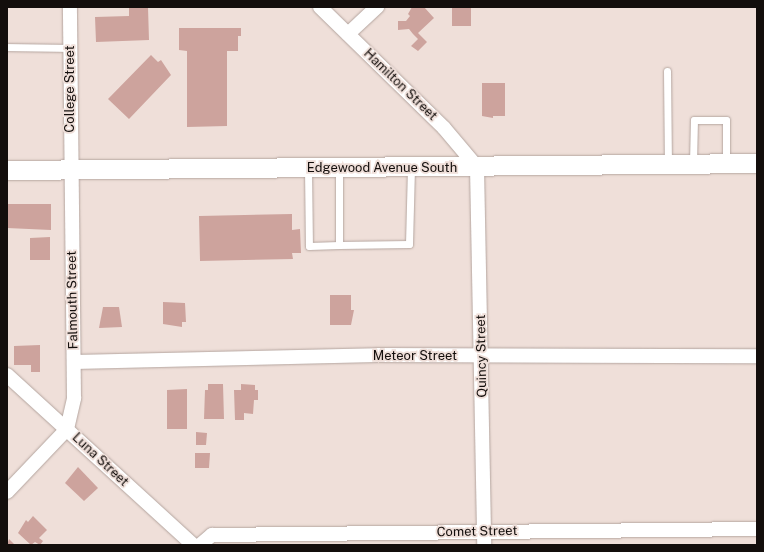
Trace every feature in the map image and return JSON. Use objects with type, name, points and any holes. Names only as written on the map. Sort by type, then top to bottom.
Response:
[{"type":"main road","name":"Edgewood Avenue South","points":[[7,170],[411,168],[757,163]]},
{"type":"street","name":"College Street","points":[[70,7],[72,170]]},
{"type":"street","name":"Hamilton Street","points":[[320,7],[444,128],[477,167]]},
{"type":"street","points":[[348,34],[377,7]]},
{"type":"street","name":"Quincy Street","points":[[477,167],[482,356],[484,538]]},
{"type":"street","name":"Falmouth Street","points":[[67,429],[74,398],[72,170]]},
{"type":"street","name":"Meteor Street","points":[[74,362],[482,356],[757,356]]},
{"type":"street","name":"Luna Street","points":[[7,375],[193,545]]},
{"type":"street","points":[[7,492],[67,429]]},
{"type":"street","name":"Comet Street","points":[[200,545],[212,535],[484,538],[757,529]]},
{"type":"lane","points":[[7,47],[70,48]]},
{"type":"lane","points":[[667,71],[668,164]]},
{"type":"lane","points":[[693,164],[694,120],[726,120],[726,163]]},
{"type":"lane","points":[[308,168],[309,246],[410,244],[411,168]]},
{"type":"lane","points":[[339,168],[339,245]]},
{"type":"building","points":[[129,7],[148,7],[149,40],[96,42],[95,17],[129,16]]},
{"type":"building","points":[[412,7],[424,7],[434,18],[418,33],[427,42],[418,51],[411,46],[418,39],[409,29],[398,30],[398,21],[406,21],[410,16],[408,14]]},
{"type":"building","points":[[452,7],[471,7],[471,26],[452,26]]},
{"type":"building","points":[[179,28],[241,28],[241,36],[238,36],[238,51],[227,51],[227,126],[187,127],[187,51],[179,50]]},
{"type":"building","points":[[151,55],[158,62],[161,60],[171,75],[129,119],[108,99]]},
{"type":"building","points":[[482,83],[505,83],[505,116],[493,116],[493,118],[482,116]]},
{"type":"building","points":[[7,204],[51,204],[51,230],[7,228]]},
{"type":"building","points":[[292,214],[292,230],[300,229],[301,253],[292,253],[293,259],[200,261],[199,216]]},
{"type":"building","points":[[50,237],[50,260],[30,260],[30,238]]},
{"type":"building","points":[[330,295],[351,295],[351,310],[354,310],[351,325],[330,325]]},
{"type":"building","points":[[163,302],[185,303],[186,322],[182,322],[182,327],[163,324]]},
{"type":"building","points":[[103,307],[119,307],[122,327],[99,328]]},
{"type":"building","points":[[40,345],[40,372],[31,372],[31,365],[14,365],[14,346]]},
{"type":"building","points":[[208,384],[223,384],[224,419],[204,419],[205,390],[208,390]]},
{"type":"building","points":[[241,384],[255,385],[255,390],[258,390],[258,400],[254,400],[253,414],[244,413],[244,420],[235,420],[234,390],[241,390]]},
{"type":"building","points":[[187,389],[187,429],[167,429],[167,390]]},
{"type":"building","points":[[196,432],[207,433],[206,445],[196,445]]},
{"type":"building","points":[[195,453],[210,453],[209,468],[195,468]]},
{"type":"building","points":[[78,467],[98,488],[84,501],[65,483]]},
{"type":"building","points":[[33,516],[47,530],[39,538],[43,541],[40,545],[35,542],[31,545],[18,533],[26,520],[28,522]]},
{"type":"building","points":[[9,539],[15,545],[7,545]]}]
